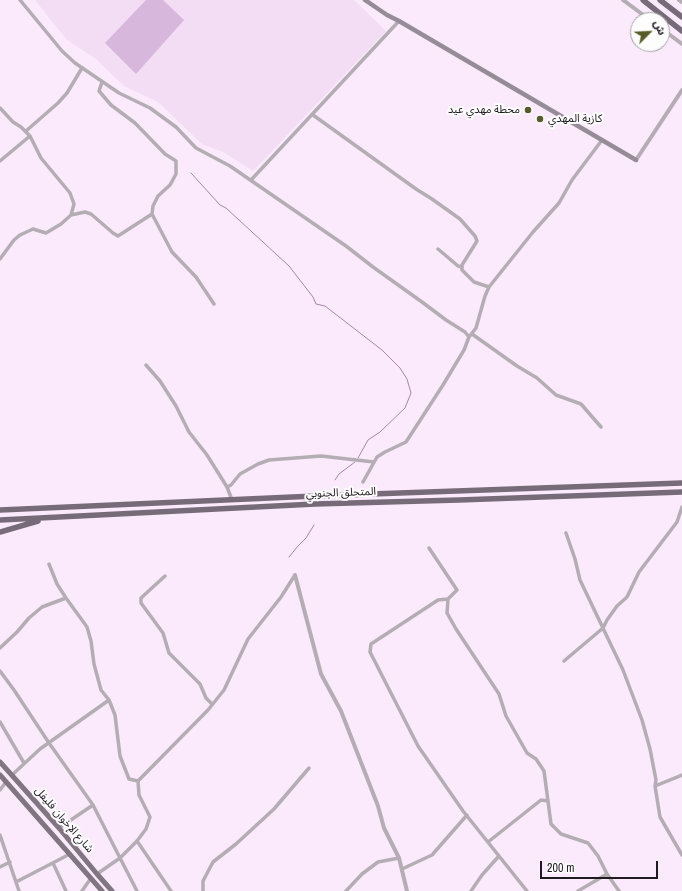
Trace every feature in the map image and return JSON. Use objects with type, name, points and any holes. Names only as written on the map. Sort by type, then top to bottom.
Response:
[{"type":"highway","points":[[643,0],[682,31]]},
{"type":"highway","points":[[660,0],[682,17]]},
{"type":"highway","name":"المتحلق الجنوبي","points":[[0,510],[682,483]]},
{"type":"highway","name":"المتحلق الجنوبي","points":[[0,520],[295,505],[682,492]]},
{"type":"highway","points":[[0,532],[46,518]]},
{"type":"main road","points":[[365,0],[387,15],[636,160]]},
{"type":"main road","name":"شارع الإخوان فليفل","points":[[0,762],[59,828],[112,891]]},
{"type":"main road","name":"شارع الإخوان فليفل","points":[[0,776],[102,891]]},
{"type":"street","points":[[20,0],[62,50],[82,68],[119,93],[150,108],[176,127],[196,148],[230,166],[346,246],[373,268],[446,320],[537,378],[556,395],[581,404],[601,427]]},
{"type":"street","points":[[623,0],[639,12]]},
{"type":"street","points":[[250,180],[399,21]]},
{"type":"street","points":[[670,35],[682,44]]},
{"type":"street","points":[[26,131],[58,103],[67,93],[82,68]]},
{"type":"street","points":[[102,82],[99,91],[111,105],[135,123],[165,154],[176,161],[176,174],[170,185],[158,196],[153,206],[152,214],[172,252],[196,277],[214,304]]},
{"type":"street","points":[[636,160],[682,90]]},
{"type":"street","points":[[0,108],[13,122],[26,131],[41,158],[70,193],[74,204],[71,215]]},
{"type":"street","points":[[312,115],[443,207],[466,226],[475,236],[477,241],[462,267],[464,273],[474,282],[489,287]]},
{"type":"street","points":[[0,161],[30,136]]},
{"type":"street","points":[[364,482],[374,462],[380,454],[406,442],[443,385],[476,328],[489,287],[559,203],[572,180],[602,140]]},
{"type":"street","points":[[0,258],[14,240],[22,234],[33,229],[46,233],[61,224],[71,215],[85,212],[91,214],[118,236],[152,214]]},
{"type":"street","points":[[438,249],[458,266],[462,267]]},
{"type":"street","points":[[146,364],[160,380],[176,406],[189,432],[207,455],[227,487],[232,500]]},
{"type":"street","points":[[227,487],[231,485],[240,474],[262,462],[269,460],[321,456],[374,462]]},
{"type":"street","points":[[564,661],[603,628],[607,620],[627,597],[646,562],[677,522],[682,507]]},
{"type":"street","points":[[566,533],[575,559],[580,580],[623,670],[642,720],[650,749],[656,780],[655,786],[660,817],[682,855]]},
{"type":"street","points":[[429,548],[457,590],[448,599],[438,600],[371,644],[370,652],[418,746],[467,815],[527,891]]},
{"type":"street","points":[[50,564],[58,584],[66,598],[87,627],[101,690],[109,700],[115,715],[120,756],[129,779],[138,781]]},
{"type":"street","points":[[97,874],[120,858],[137,841],[146,829],[150,817],[139,795],[138,781],[224,690],[248,639],[281,597],[295,575]]},
{"type":"street","points":[[295,575],[322,674],[341,711],[378,806],[384,828],[399,858],[407,891]]},
{"type":"street","points":[[165,576],[141,598],[141,603],[163,633],[170,653],[200,684],[206,698],[212,704]]},
{"type":"street","points":[[0,648],[29,618],[42,607],[66,598]]},
{"type":"street","points":[[448,599],[447,613],[499,694],[506,716],[528,753],[536,759],[544,771],[551,824],[561,834],[588,843],[598,856],[607,874],[619,891]]},
{"type":"street","points":[[0,671],[48,743],[93,805],[137,891]]},
{"type":"street","points":[[12,775],[48,743],[109,700]]},
{"type":"street","points":[[0,722],[24,763]]},
{"type":"street","points":[[203,891],[203,881],[213,862],[235,845],[274,809],[309,768]]},
{"type":"street","points":[[655,786],[682,775]]},
{"type":"street","points":[[0,790],[6,782]]},
{"type":"street","points":[[488,842],[541,800],[548,801]]},
{"type":"street","points":[[59,828],[93,805]]},
{"type":"street","points":[[402,869],[432,856],[467,815]]},
{"type":"street","points":[[0,835],[19,891]]},
{"type":"street","points":[[137,841],[172,891]]},
{"type":"street","points":[[16,882],[70,854]]},
{"type":"street","points":[[471,891],[482,875],[499,856]]},
{"type":"street","points":[[346,891],[362,874],[378,862],[399,858]]},
{"type":"street","points":[[0,867],[10,862]]},
{"type":"street","points":[[53,863],[66,891]]},
{"type":"street","points":[[578,891],[607,874]]},
{"type":"street","points":[[82,891],[91,878]]},
{"type":"shaded area","points":[[35,0],[354,0],[386,31],[253,171],[223,152],[202,144],[158,102],[124,86],[96,59],[67,40]]},
{"type":"shaded area","points":[[146,0],[163,0],[184,20],[136,74],[105,43]]},
{"type":"waterway","points":[[191,173],[220,205],[226,208],[289,266],[313,297],[316,304],[325,306],[382,350],[400,368],[407,379],[411,393],[405,408],[380,432],[368,440],[358,458]]},
{"type":"waterway","points":[[335,480],[339,474],[355,462]]},
{"type":"waterway","points":[[289,557],[306,538],[314,525]]},
{"type":"place","name":"محطة مهدي عيد","points":[[528,110]]},
{"type":"place","name":"كازية المهدي","points":[[540,119]]}]
